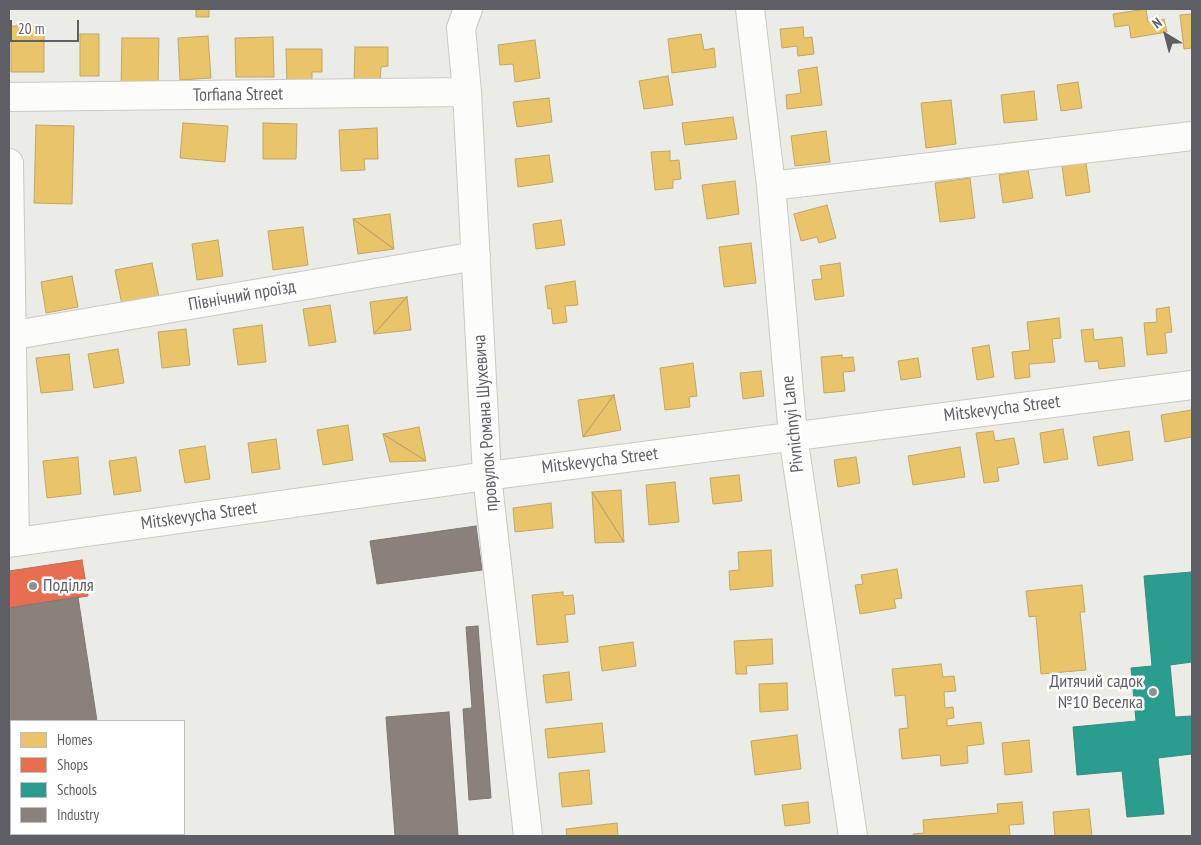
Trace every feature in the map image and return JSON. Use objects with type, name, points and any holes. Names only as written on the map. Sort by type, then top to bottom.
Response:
[{"type":"street","name":"провулок Романа Шухевича","points":[[468,9],[461,28],[467,92],[487,476],[528,836]]},
{"type":"street","name":"Pivnichnyi Lane","points":[[750,9],[772,186],[793,436],[853,836]]},
{"type":"street","name":"Torfiana Street","points":[[9,97],[467,92]]},
{"type":"street","points":[[772,186],[1192,136]]},
{"type":"street","points":[[9,163],[12,543]]},
{"type":"street","name":"Північний проїзд","points":[[10,335],[476,256]]},
{"type":"street","name":"Mitskevycha Street","points":[[12,543],[487,476],[1192,385]]},
{"type":"building: Homes","points":[[196,9],[209,9],[209,17],[196,17]]},
{"type":"building: Homes","points":[[1146,9],[1148,22],[1164,19],[1167,32],[1131,38],[1129,25],[1115,27],[1113,14]]},
{"type":"building: Homes","points":[[1192,14],[1192,48],[1184,49],[1180,15]]},
{"type":"building: Homes","points":[[11,26],[44,26],[44,72],[11,72]]},
{"type":"building: Homes","points":[[803,27],[804,38],[812,37],[814,54],[798,56],[797,46],[782,48],[780,29]]},
{"type":"building: Homes","points":[[80,34],[99,34],[99,76],[80,76]]},
{"type":"building: Homes","points":[[701,34],[704,50],[714,48],[716,67],[672,73],[668,39]]},
{"type":"building: Homes","points":[[208,36],[211,78],[180,80],[178,38]]},
{"type":"building: Homes","points":[[273,37],[274,77],[236,77],[235,38]]},
{"type":"building: Homes","points":[[122,38],[159,38],[158,84],[121,83]]},
{"type":"building: Homes","points":[[535,40],[540,78],[515,82],[513,64],[500,65],[498,45]]},
{"type":"building: Homes","points":[[355,47],[388,47],[388,66],[381,67],[380,81],[354,81]]},
{"type":"building: Homes","points":[[286,49],[322,49],[322,72],[312,72],[312,85],[287,85]]},
{"type":"building: Homes","points":[[817,67],[822,105],[787,109],[786,95],[801,93],[798,70]]},
{"type":"building: Homes","points":[[668,76],[673,105],[644,109],[639,81]]},
{"type":"building: Homes","points":[[1078,82],[1082,108],[1061,111],[1057,85]]},
{"type":"building: Homes","points":[[1034,91],[1037,120],[1004,123],[1001,95]]},
{"type":"building: Homes","points":[[549,98],[552,122],[517,127],[513,102]]},
{"type":"building: Homes","points":[[951,100],[956,144],[926,148],[921,103]]},
{"type":"building: Homes","points":[[733,117],[737,139],[685,145],[682,123]]},
{"type":"building: Homes","points":[[183,123],[228,126],[225,162],[180,158]]},
{"type":"building: Homes","points":[[263,123],[297,124],[296,159],[263,159]]},
{"type":"building: Homes","points":[[36,125],[74,126],[72,204],[34,203]]},
{"type":"building: Homes","points":[[377,128],[378,159],[364,159],[365,170],[341,171],[339,130]]},
{"type":"building: Homes","points":[[826,131],[830,162],[795,166],[791,136]]},
{"type":"building: Homes","points":[[670,151],[670,161],[679,160],[681,179],[673,180],[673,188],[655,190],[651,152]]},
{"type":"building: Homes","points":[[549,155],[553,182],[518,187],[515,159]]},
{"type":"building: Homes","points":[[1086,162],[1090,192],[1066,196],[1062,166]]},
{"type":"building: Homes","points":[[1028,170],[1033,198],[1003,203],[999,175]]},
{"type":"building: Homes","points":[[970,178],[975,218],[940,222],[935,183]]},
{"type":"building: Homes","points":[[735,181],[739,214],[707,219],[702,185]]},
{"type":"building: Homes","points":[[827,205],[836,238],[819,243],[817,237],[801,241],[794,214]]},
{"type":"building: Homes","points":[[390,214],[394,249],[353,219]]},
{"type":"building: Homes","points":[[353,219],[394,249],[358,254]]},
{"type":"building: Homes","points":[[561,220],[565,245],[536,249],[533,224]]},
{"type":"building: Homes","points":[[303,227],[308,265],[273,270],[268,231]]},
{"type":"building: Homes","points":[[218,240],[223,276],[197,280],[192,244]]},
{"type":"building: Homes","points":[[751,243],[756,283],[724,287],[719,247]]},
{"type":"building: Homes","points":[[152,263],[159,297],[122,305],[115,270]]},
{"type":"building: Homes","points":[[840,263],[844,296],[815,300],[812,280],[822,279],[820,266]]},
{"type":"building: Homes","points":[[72,276],[78,307],[46,313],[41,282]]},
{"type":"building: Homes","points":[[575,281],[578,305],[565,306],[567,322],[553,324],[551,308],[548,309],[545,286]]},
{"type":"building: Homes","points":[[407,297],[411,330],[374,334]]},
{"type":"building: Homes","points":[[407,297],[374,334],[370,302]]},
{"type":"building: Homes","points":[[330,305],[336,342],[309,346],[303,309]]},
{"type":"building: Homes","points":[[1169,307],[1172,332],[1165,333],[1167,353],[1147,355],[1144,323],[1157,322],[1156,309]]},
{"type":"building: Homes","points":[[1059,318],[1061,338],[1052,339],[1055,362],[1029,364],[1030,377],[1015,379],[1012,352],[1030,350],[1027,322]]},
{"type":"building: Homes","points":[[262,325],[266,362],[238,365],[233,329]]},
{"type":"building: Homes","points":[[186,329],[190,365],[162,368],[158,332]]},
{"type":"building: Homes","points":[[1093,329],[1094,340],[1122,337],[1125,366],[1099,369],[1098,361],[1085,362],[1081,330]]},
{"type":"building: Homes","points":[[989,345],[994,377],[977,380],[972,348]]},
{"type":"building: Homes","points":[[118,349],[124,383],[94,388],[88,354]]},
{"type":"building: Homes","points":[[69,354],[73,390],[41,393],[36,358]]},
{"type":"building: Homes","points":[[842,355],[842,358],[853,357],[855,371],[843,372],[845,391],[824,393],[821,357]]},
{"type":"building: Homes","points":[[918,358],[921,377],[901,380],[898,361]]},
{"type":"building: Homes","points":[[693,363],[697,396],[689,397],[690,407],[665,410],[660,368]]},
{"type":"building: Homes","points":[[761,371],[764,396],[743,399],[740,373]]},
{"type":"building: Homes","points":[[614,395],[583,437],[578,400]]},
{"type":"building: Homes","points":[[614,395],[621,430],[583,437]]},
{"type":"building: Homes","points":[[1192,410],[1192,437],[1165,442],[1161,415]]},
{"type":"building: Homes","points":[[348,425],[353,460],[323,465],[317,430]]},
{"type":"building: Homes","points":[[419,427],[426,461],[383,434]]},
{"type":"building: Homes","points":[[1063,429],[1068,459],[1044,463],[1040,433]]},
{"type":"building: Homes","points":[[993,431],[995,441],[1014,438],[1019,464],[997,468],[999,481],[984,483],[976,433]]},
{"type":"building: Homes","points":[[1129,431],[1133,460],[1098,466],[1093,437]]},
{"type":"building: Homes","points":[[383,434],[426,461],[390,462]]},
{"type":"building: Homes","points":[[276,439],[280,469],[252,473],[248,443]]},
{"type":"building: Homes","points":[[205,446],[210,479],[185,483],[179,450]]},
{"type":"building: Homes","points":[[960,447],[965,477],[913,485],[908,456]]},
{"type":"building: Homes","points":[[78,457],[81,494],[47,498],[43,461]]},
{"type":"building: Homes","points":[[136,457],[141,491],[114,495],[109,461]]},
{"type":"building: Homes","points":[[856,457],[860,483],[838,487],[834,460]]},
{"type":"building: Homes","points":[[739,475],[742,501],[713,504],[710,478]]},
{"type":"building: Homes","points":[[675,482],[679,522],[649,525],[646,485]]},
{"type":"building: Homes","points":[[621,490],[624,542],[592,492]]},
{"type":"building: Homes","points":[[592,492],[624,542],[595,543]]},
{"type":"building: Homes","points":[[551,503],[553,528],[515,532],[513,508]]},
{"type":"building: Homes","points":[[771,550],[773,586],[730,590],[729,571],[739,570],[738,552]]},
{"type":"building: Homes","points":[[897,569],[902,598],[894,599],[896,608],[860,614],[855,585],[863,584],[861,575]]},
{"type":"building: Homes","points":[[1082,585],[1085,612],[1080,612],[1086,670],[1041,674],[1036,616],[1029,617],[1026,591]]},
{"type":"building: Homes","points":[[563,592],[563,596],[573,595],[575,614],[565,615],[568,642],[537,645],[532,595]]},
{"type":"building: Homes","points":[[772,639],[773,664],[746,666],[747,674],[736,674],[734,641]]},
{"type":"building: Homes","points":[[633,642],[636,666],[602,671],[599,647]]},
{"type":"building: Homes","points":[[941,664],[943,677],[954,676],[956,691],[944,692],[945,708],[953,707],[954,718],[947,719],[947,726],[981,722],[984,744],[967,746],[968,763],[941,766],[940,755],[902,759],[899,729],[908,728],[905,695],[895,696],[892,669]]},
{"type":"building: Homes","points":[[569,672],[572,700],[546,703],[543,675]]},
{"type":"building: Homes","points":[[787,683],[788,710],[760,712],[759,684]]},
{"type":"building: Homes","points":[[602,723],[605,752],[548,758],[545,729]]},
{"type":"building: Homes","points":[[797,735],[801,769],[755,775],[751,741]]},
{"type":"building: Homes","points":[[1029,740],[1032,772],[1005,775],[1002,743]]},
{"type":"building: Homes","points":[[589,770],[592,804],[562,807],[559,773]]},
{"type":"building: Homes","points":[[808,802],[810,823],[785,826],[782,805]]},
{"type":"building: Homes","points":[[1022,802],[1024,824],[1009,825],[1010,836],[913,836],[913,834],[924,833],[923,820],[998,813],[997,804]]},
{"type":"building: Homes","points":[[1089,809],[1092,836],[1055,836],[1053,812]]},
{"type":"building: Homes","points":[[617,823],[618,836],[567,836],[566,829]]},
{"type":"building: Shops","points":[[82,560],[88,596],[9,608],[9,571]]},
{"type":"building: Schools","name":"Дитячий садок №10 Веселка","points":[[1192,572],[1192,662],[1170,665],[1175,717],[1192,716],[1192,754],[1158,758],[1164,814],[1127,817],[1122,771],[1077,775],[1073,727],[1136,721],[1131,668],[1152,666],[1144,576]]},
{"type":"building: Industry","points":[[476,526],[482,570],[377,584],[370,541]]},
{"type":"building: Industry","points":[[78,597],[97,720],[10,720],[10,723],[9,608]]},
{"type":"building: Industry","points":[[478,626],[491,798],[469,800],[463,709],[472,708],[466,627]]},
{"type":"building: Industry","points":[[449,712],[458,836],[395,836],[386,717]]},
{"type":"building: Industry","points":[[27,835],[114,835],[114,836]]},
{"type":"place","name":"Поділля","points":[[33,586]]},
{"type":"place","name":"Дитячий садок №10 Веселка","points":[[1153,692]]}]
